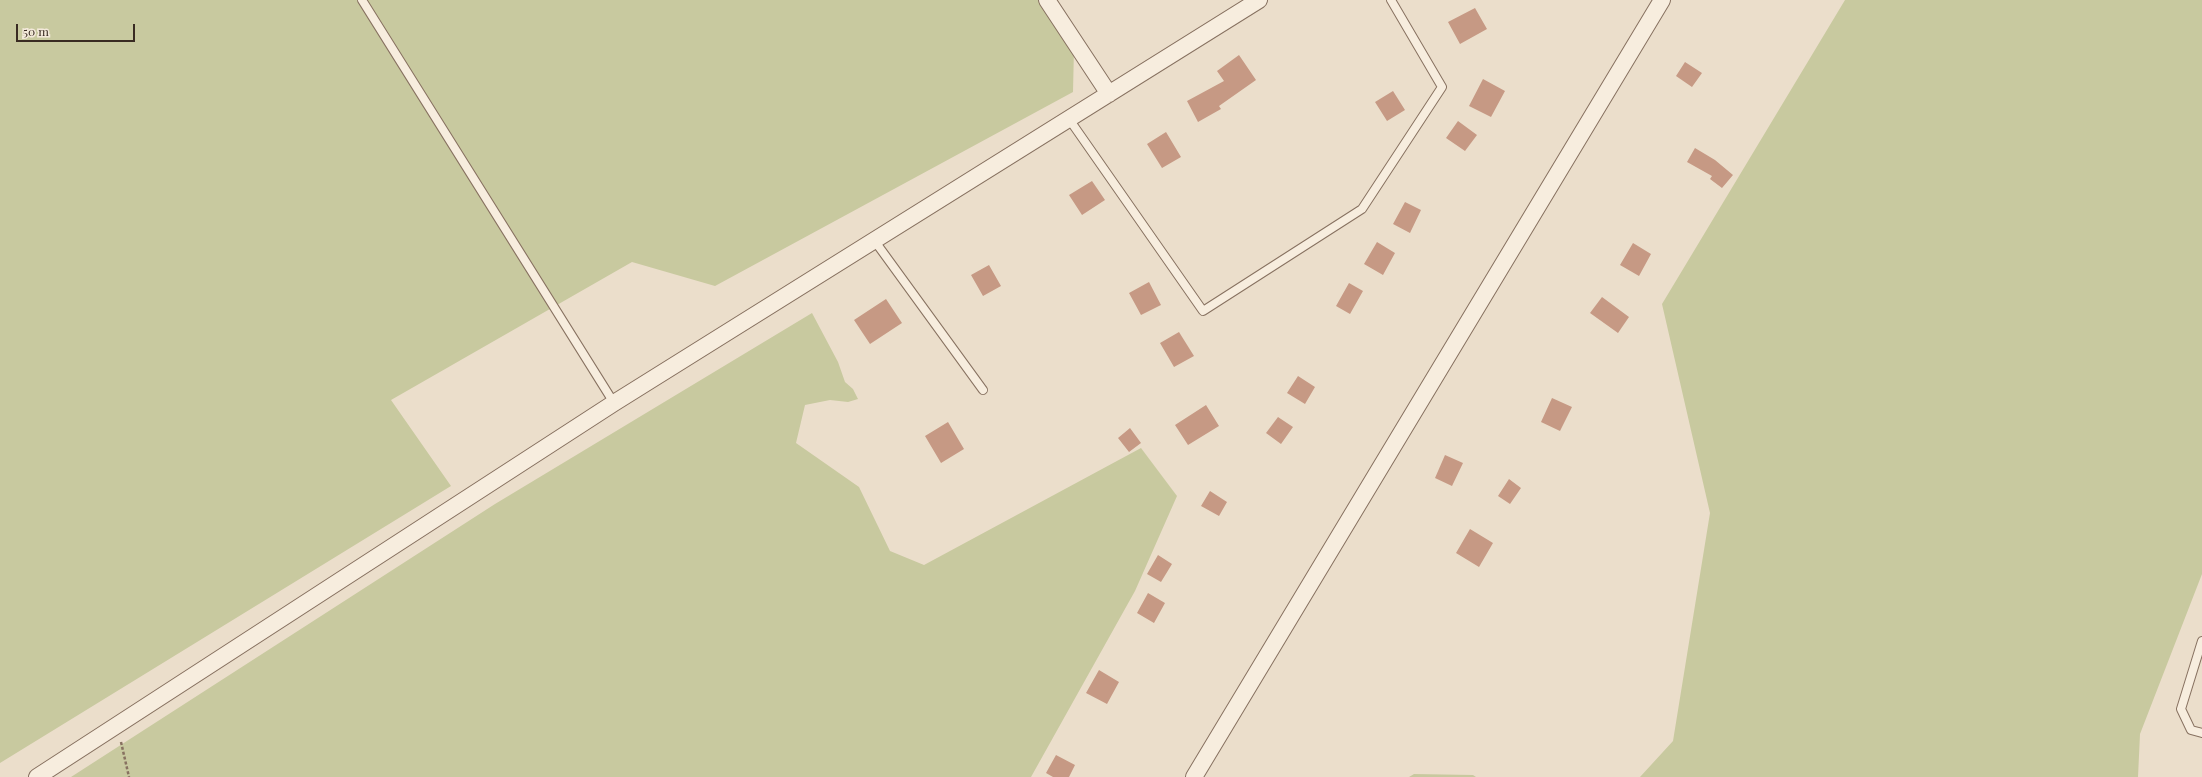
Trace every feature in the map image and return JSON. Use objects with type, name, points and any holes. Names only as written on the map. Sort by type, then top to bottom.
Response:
[{"type":"street","points":[[1048,0],[1109,94]]},
{"type":"street","points":[[37,777],[614,403],[1259,0]]},
{"type":"street","points":[[1194,777],[1662,0]]},
{"type":"lane","points":[[362,0],[614,403]]},
{"type":"lane","points":[[1069,119],[1203,311],[1362,209],[1442,87],[1391,0]]},
{"type":"lane","points":[[874,240],[983,390]]},
{"type":"lane","points":[[2202,641],[2181,709],[2191,730],[2202,733]]},
{"type":"path","points":[[117,726],[130,777]]},
{"type":"green space","points":[[0,0],[1040,0],[1074,48],[1073,92],[715,286],[632,262],[391,400],[451,486],[0,763]]},
{"type":"green space","points":[[1845,0],[2202,0],[2202,574],[2140,734],[2138,777],[1640,777],[1673,741],[1710,513],[1662,304]]},
{"type":"green space","points":[[812,313],[838,362],[845,382],[853,389],[858,399],[848,402],[830,400],[805,405],[796,443],[859,487],[890,551],[924,565],[1141,448],[1177,496],[1135,591],[1031,777],[71,777],[495,504]]},
{"type":"green space","points":[[1414,774],[1473,775],[1476,777],[1409,777]]},
{"type":"building","points":[[1475,8],[1487,29],[1460,44],[1448,22]]},
{"type":"building","points":[[1239,55],[1256,80],[1219,106],[1221,109],[1198,122],[1187,101],[1224,81],[1217,71]]},
{"type":"building","points":[[1685,62],[1702,73],[1692,87],[1676,76]]},
{"type":"building","points":[[1483,79],[1505,91],[1491,117],[1469,106]]},
{"type":"building","points":[[1393,91],[1405,110],[1387,121],[1375,102]]},
{"type":"building","points":[[1458,121],[1477,135],[1465,151],[1446,138]]},
{"type":"building","points":[[1166,132],[1181,157],[1162,168],[1147,144]]},
{"type":"building","points":[[1695,148],[1715,160],[1733,175],[1722,188],[1710,179],[1712,176],[1687,162]]},
{"type":"building","points":[[1092,181],[1105,200],[1082,215],[1069,195]]},
{"type":"building","points":[[1405,202],[1421,210],[1410,233],[1393,224]]},
{"type":"building","points":[[1377,242],[1395,253],[1383,275],[1364,264]]},
{"type":"building","points":[[1633,243],[1651,254],[1639,276],[1620,265]]},
{"type":"building","points":[[989,265],[1001,286],[983,296],[971,275]]},
{"type":"building","points":[[1149,282],[1161,305],[1141,315],[1129,293]]},
{"type":"building","points":[[1349,283],[1363,291],[1350,314],[1336,306]]},
{"type":"building","points":[[1602,297],[1629,317],[1618,333],[1590,313]]},
{"type":"building","points":[[886,299],[902,323],[870,344],[854,320]]},
{"type":"building","points":[[1179,332],[1194,356],[1174,367],[1160,343]]},
{"type":"building","points":[[1298,376],[1315,387],[1305,404],[1287,393]]},
{"type":"building","points":[[1552,398],[1572,407],[1560,431],[1541,422]]},
{"type":"building","points":[[1206,405],[1219,426],[1188,445],[1175,425]]},
{"type":"building","points":[[1278,417],[1293,427],[1281,444],[1266,433]]},
{"type":"building","points":[[948,422],[964,449],[941,463],[925,436]]},
{"type":"building","points":[[1130,428],[1141,443],[1129,452],[1118,438]]},
{"type":"building","points":[[1445,455],[1463,463],[1452,486],[1435,478]]},
{"type":"building","points":[[1509,479],[1521,488],[1510,504],[1498,496]]},
{"type":"building","points":[[1210,491],[1227,502],[1219,516],[1201,506]]},
{"type":"building","points":[[1470,529],[1493,543],[1479,567],[1456,553]]},
{"type":"building","points":[[1158,555],[1172,564],[1161,582],[1147,574]]},
{"type":"building","points":[[1148,593],[1165,603],[1154,623],[1137,613]]},
{"type":"building","points":[[1099,670],[1119,682],[1107,704],[1086,693]]},
{"type":"building","points":[[1056,755],[1075,765],[1069,777],[1053,777],[1046,773]]}]
